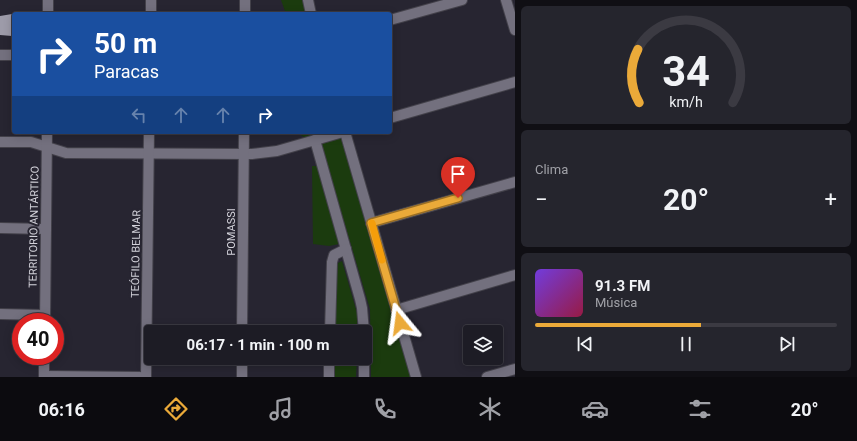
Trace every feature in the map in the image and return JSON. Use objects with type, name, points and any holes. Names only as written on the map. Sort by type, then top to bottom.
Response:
[{"type":"street","points":[[48,0],[48,12]]},
{"type":"street","points":[[151,0],[151,12]]},
{"type":"street","points":[[245,0],[245,12]]},
{"type":"street","points":[[308,0],[311,12]]},
{"type":"street","points":[[392,19],[462,0]]},
{"type":"street","points":[[506,0],[515,30]]},
{"type":"street","points":[[0,55],[12,55]]},
{"type":"street","points":[[392,117],[515,82]]},
{"type":"street","name":"TERRITORIO ANTÁRTICO","points":[[45,313],[47,134]]},
{"type":"street","name":"TEÓFILO BELMAR","points":[[146,377],[149,134]]},
{"type":"street","name":"POMASSI","points":[[242,325],[244,134]]},
{"type":"street","points":[[0,142],[31,142],[66,153],[243,154],[269,152],[337,134]]},
{"type":"street","points":[[345,134],[416,377]]},
{"type":"street","points":[[315,140],[360,299],[363,325]]},
{"type":"street","points":[[371,223],[515,182]]},
{"type":"street","points":[[0,228],[46,229]]},
{"type":"street","points":[[330,325],[332,262],[334,255],[346,249]]},
{"type":"street","points":[[396,310],[515,275]]},
{"type":"street","points":[[0,314],[12,315]]},
{"type":"street","points":[[44,365],[44,376],[140,377]]},
{"type":"street","points":[[242,365],[242,377]]},
{"type":"street","points":[[329,365],[329,377]]},
{"type":"street","points":[[364,365],[364,377]]},
{"type":"street","points":[[487,377],[515,369]]},
{"type":"green space","points":[[281,0],[303,0],[306,12],[285,12]]},
{"type":"green space","points":[[299,134],[341,134],[411,377],[371,377],[372,325],[370,325],[370,309],[322,147]]},
{"type":"green space","points":[[312,166],[317,166],[339,244],[329,246],[313,244]]},
{"type":"green space","points":[[342,261],[357,313],[357,325],[335,325],[336,264]]},
{"type":"green space","points":[[335,365],[357,365],[356,377],[335,377]]},
{"type":"building","points":[[12,14],[12,36],[0,35],[0,16]]},
{"type":"slow traffic","points":[[372,223],[382,260]]},
{"type":"route","points":[[400,323],[371,223],[458,198]]}]
